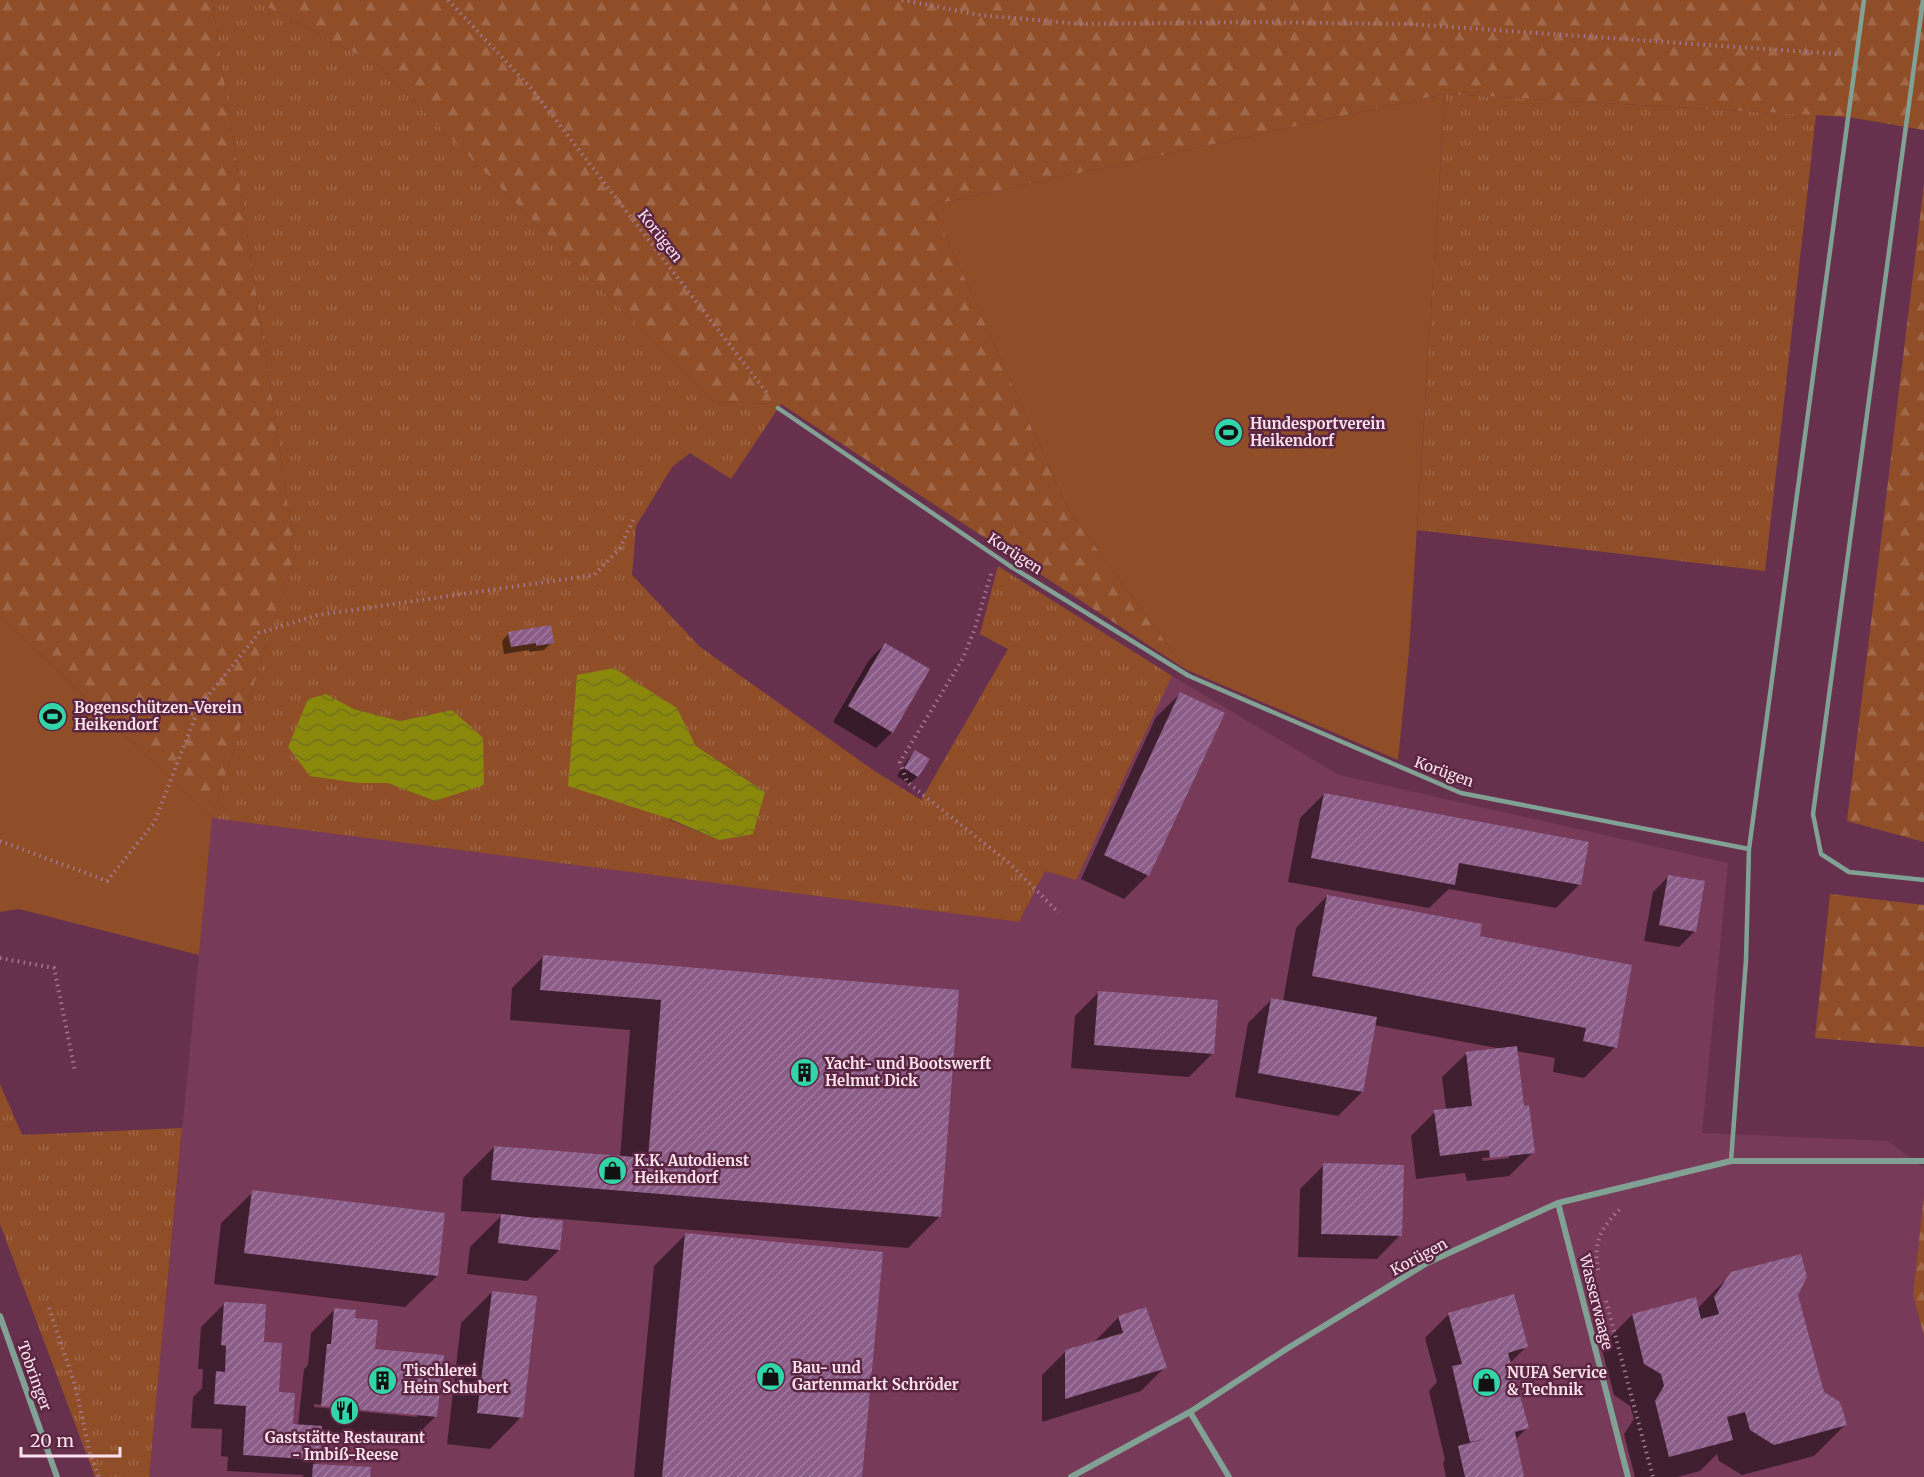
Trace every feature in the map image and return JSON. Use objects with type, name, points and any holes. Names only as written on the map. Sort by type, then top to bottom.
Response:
[{"type":"street","name":"Korügen","points":[[1071,1477],[1190,1412],[1288,1348],[1427,1263],[1558,1203],[1731,1161],[1924,1161]]},
{"type":"street","name":"Wasserwaage","points":[[1558,1203],[1628,1477]]},
{"type":"street","name":"Tobringer","points":[[0,1316],[57,1477]]},
{"type":"street","points":[[1190,1412],[1229,1477]]},
{"type":"lane","points":[[1731,1161],[1746,960],[1749,849],[1864,0]]},
{"type":"lane","points":[[1923,0],[1813,814],[1821,854],[1849,872],[1924,880]]},
{"type":"lane","name":"Korügen","points":[[778,408],[996,556],[1189,676],[1461,793],[1749,849]]},
{"type":"path","name":"Korügen","points":[[448,0],[531,88],[778,408]]},
{"type":"path","points":[[902,0],[981,15],[1080,24],[1254,22],[1409,24],[1857,55]]},
{"type":"path","points":[[0,841],[107,881],[154,823],[199,707],[259,633],[318,615],[594,574],[620,548],[635,516]]},
{"type":"path","points":[[996,556],[974,631],[963,658],[900,762],[907,782],[1010,863],[1059,913]]},
{"type":"path","points":[[0,958],[54,968],[75,1071]]},
{"type":"path","points":[[1601,1278],[1597,1247],[1604,1224],[1622,1207],[1629,1186]]},
{"type":"path","points":[[1606,1300],[1653,1477]]},
{"type":"path","points":[[49,1308],[75,1385],[90,1453],[99,1477]]},
{"type":"shaded area","points":[[1172,676],[1339,775],[1728,863],[1702,1133],[1888,1141],[1924,1168],[1924,1194],[1913,1295],[1924,1336],[1924,1477],[149,1477],[212,818],[1019,922],[1045,871],[1076,880]]},
{"type":"green space","points":[[0,0],[212,0],[295,553],[212,818],[0,616]]},
{"type":"green space","points":[[212,0],[254,0],[378,65],[714,402],[781,404],[731,479],[690,453],[672,467],[636,526],[632,575],[700,647],[873,770],[921,800],[1008,649],[980,634],[998,566],[1172,676],[1076,880],[1045,871],[1019,922],[212,818],[295,553]],"holes":[[[326,694],[354,709],[400,721],[453,710],[435,801],[387,783],[358,783]],[[677,708],[696,746],[765,792],[719,840],[670,820]]]},
{"type":"green space","points":[[254,0],[1924,0],[1924,130],[1848,117],[1445,94],[932,205],[1068,509],[1185,669],[781,404],[714,402],[378,65]]},
{"type":"green space","points":[[1445,94],[1816,115],[1765,571],[1417,530]]},
{"type":"green space","name":"Hundesportverein Heikendorf","points":[[1445,94],[1409,651],[1398,760],[1185,669],[1068,509],[932,205]]},
{"type":"green space","points":[[1924,184],[1924,842],[1847,821]]},
{"type":"green space","name":"Bogenschützen-Verein Heikendorf","points":[[0,616],[212,818],[199,955],[19,909],[0,912]]},
{"type":"green space","points":[[1830,894],[1924,905],[1924,1047],[1815,1038]]},
{"type":"green space","points":[[0,1084],[22,1135],[182,1128],[149,1477],[95,1477],[0,1224]]},
{"type":"green space","points":[[1924,1194],[1924,1336],[1913,1295]]},
{"type":"water","points":[[614,668],[677,708],[696,746],[765,792],[753,834],[719,840],[670,819],[568,786],[577,675]]},
{"type":"water","points":[[326,694],[354,709],[400,721],[452,710],[483,738],[484,785],[435,801],[387,783],[358,783],[310,776],[288,747],[308,699]]},
{"type":"building","points":[[551,625],[554,643],[511,647],[508,632]]},
{"type":"building","points":[[885,643],[930,669],[893,733],[848,706]]},
{"type":"building","points":[[1180,692],[1225,713],[1149,876],[1104,855]]},
{"type":"building","points":[[915,750],[930,759],[918,777],[904,768]]},
{"type":"building","points":[[1324,793],[1589,842],[1581,885],[1459,863],[1455,885],[1311,858]]},
{"type":"building","points":[[1668,875],[1705,881],[1696,932],[1659,925]]},
{"type":"building","points":[[1327,895],[1482,924],[1480,936],[1632,965],[1617,1048],[1583,1041],[1586,1028],[1312,976]]},
{"type":"building","name":"Yacht- und Bootswerft Helmut Dick","points":[[543,955],[959,990],[941,1217],[491,1180],[494,1146],[648,1158],[661,1000],[540,990]]},
{"type":"building","points":[[1098,991],[1218,1000],[1214,1054],[1094,1045]]},
{"type":"building","points":[[1271,998],[1377,1017],[1363,1092],[1258,1073]]},
{"type":"building","points":[[1517,1046],[1524,1106],[1529,1105],[1535,1153],[1490,1158],[1489,1150],[1440,1156],[1434,1110],[1472,1106],[1466,1052]]},
{"type":"building","points":[[1323,1163],[1404,1165],[1402,1236],[1321,1234]]},
{"type":"building","points":[[252,1190],[445,1213],[438,1276],[244,1253]]},
{"type":"building","points":[[501,1214],[563,1221],[560,1250],[498,1243]]},
{"type":"building","name":"Bau- und Gartenmarkt Schröder","points":[[685,1233],[883,1252],[862,1477],[662,1477]]},
{"type":"building","points":[[1801,1254],[1807,1277],[1798,1295],[1824,1392],[1840,1402],[1847,1425],[1774,1445],[1750,1430],[1745,1412],[1727,1417],[1733,1440],[1669,1457],[1655,1401],[1664,1386],[1661,1374],[1644,1364],[1632,1314],[1696,1297],[1701,1319],[1719,1314],[1714,1297],[1731,1272]]},
{"type":"building","points":[[492,1291],[537,1296],[523,1418],[477,1413]]},
{"type":"building","points":[[1514,1294],[1528,1347],[1508,1353],[1529,1428],[1515,1432],[1524,1477],[1465,1477],[1458,1446],[1484,1439],[1470,1442],[1452,1366],[1462,1364],[1448,1313]]},
{"type":"building","points":[[224,1302],[266,1304],[264,1342],[282,1343],[279,1392],[295,1393],[293,1424],[322,1426],[320,1460],[243,1455],[246,1406],[214,1404],[216,1371],[225,1372],[226,1346],[221,1345]]},
{"type":"building","points":[[1146,1307],[1167,1368],[1065,1399],[1065,1350],[1123,1333],[1118,1316]]},
{"type":"building","name":"Tischlerei Hein Schubert","points":[[334,1308],[356,1310],[355,1318],[378,1320],[375,1349],[444,1355],[437,1417],[321,1406],[327,1344],[331,1344]]},
{"type":"building","points":[[313,1464],[371,1467],[370,1477],[312,1477]]},
{"type":"place","name":"Hundesportverein Heikendorf","points":[[1229,433]]},
{"type":"place","name":"Bogenschützen-Verein Heikendorf","points":[[53,717]]},
{"type":"place","name":"Yacht- und Bootswerft Helmut Dick","points":[[804,1073]]},
{"type":"place","name":"K.K. Autodienst Heikendorf","points":[[613,1170]]},
{"type":"place","name":"Bau- und Gartenmarkt Schröder","points":[[771,1377]]},
{"type":"place","name":"Tischlerei Hein Schubert","points":[[382,1380]]},
{"type":"place","name":"NUFA Service & Technik","points":[[1486,1382]]},
{"type":"place","name":"Gaststätte Restaurant - Imbiß-Reese","points":[[345,1411]]}]
